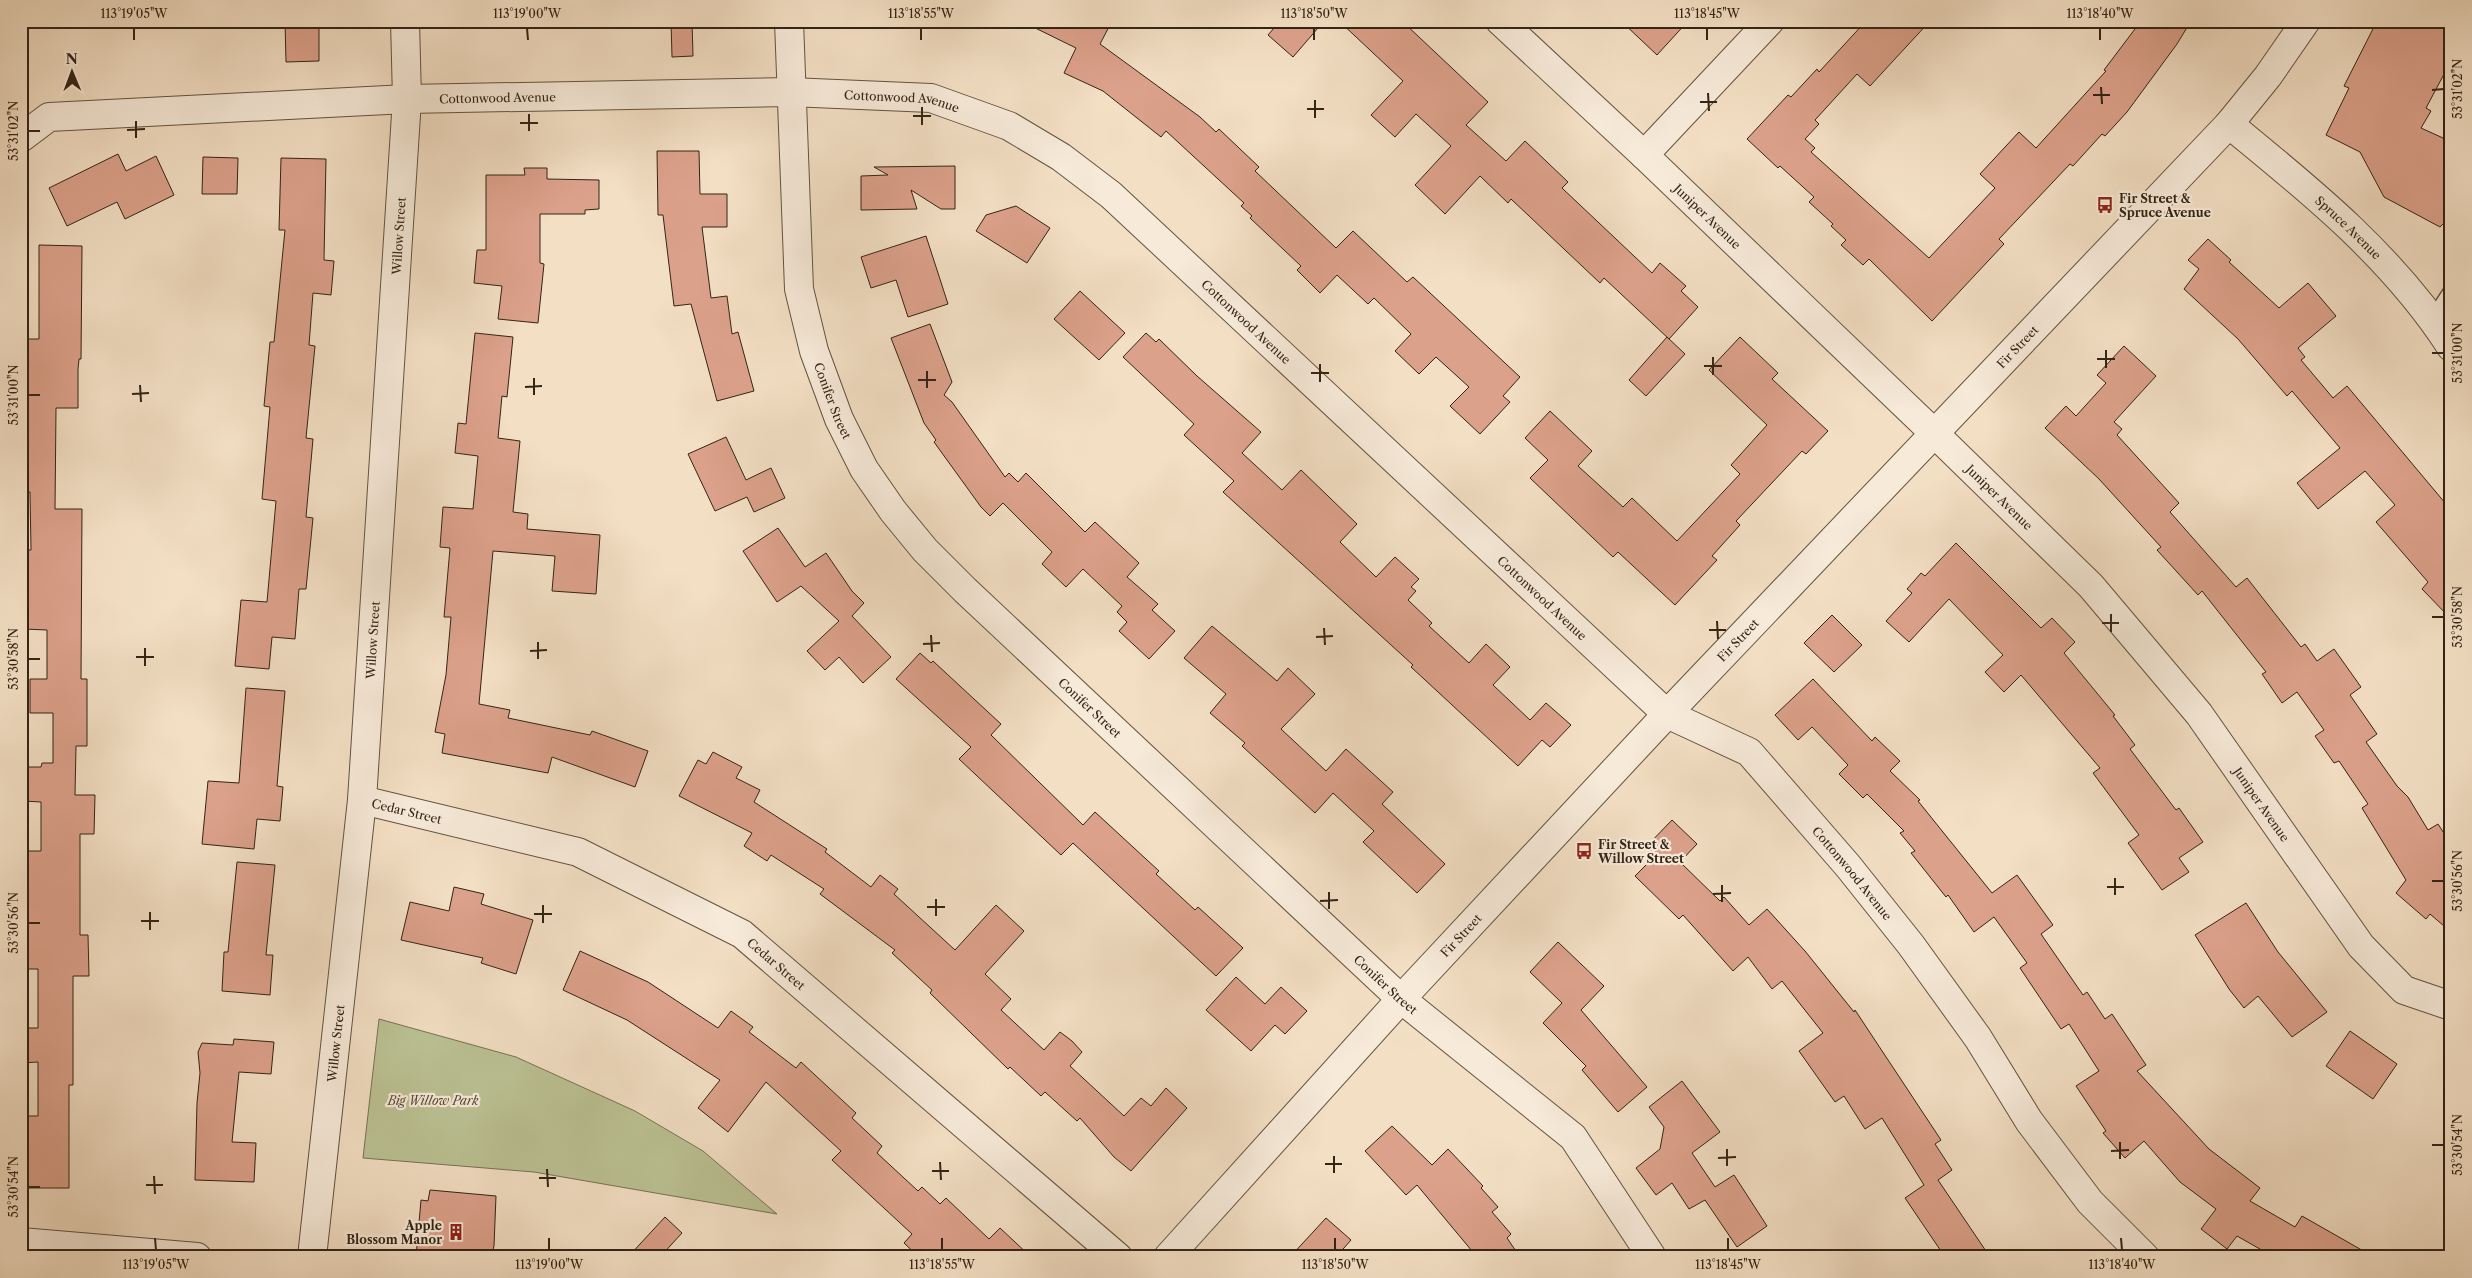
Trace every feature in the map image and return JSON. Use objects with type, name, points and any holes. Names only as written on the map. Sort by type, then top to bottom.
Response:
[{"type":"street","name":"Willow Street","points":[[312,1257],[362,800],[407,99],[405,21]]},
{"type":"street","name":"Conifer Street","points":[[789,21],[790,92],[800,289],[814,351],[839,419],[864,469],[878,490],[925,550],[965,590],[1401,999],[1573,1137],[1652,1257]]},
{"type":"street","name":"Juniper Avenue","points":[[1500,21],[1644,155],[1934,433],[2090,586],[2199,714],[2361,946],[2404,990],[2451,1006]]},
{"type":"street","points":[[1644,155],[1770,21]]},
{"type":"street","name":"Fir Street","points":[[1168,1257],[1401,999],[1667,714],[2229,124],[2268,76],[2306,21]]},
{"type":"street","name":"Cottonwood Avenue","points":[[21,138],[49,117],[407,99],[790,92],[931,98],[1009,126],[1061,157],[1111,195],[1667,714],[1750,752],[1848,866],[1911,945],[1978,1038],[2029,1121],[2090,1202],[2145,1257]]},
{"type":"street","name":"Spruce Avenue","points":[[2229,124],[2322,200],[2397,277],[2434,320],[2450,345]]},
{"type":"street","name":"Cedar Street","points":[[362,800],[578,852],[742,934],[1118,1257]]},
{"type":"street","points":[[21,1242],[197,1257]]},
{"type":"lane","points":[[2434,320],[2451,293]]},
{"type":"green space","name":"Big Willow Park","points":[[379,1019],[516,1057],[635,1111],[703,1151],[777,1214],[534,1172],[363,1158]]},
{"type":"building","points":[[285,21],[319,21],[319,61],[286,62]]},
{"type":"building","points":[[671,21],[692,21],[693,56],[672,57]]},
{"type":"building","points":[[1021,21],[1112,21],[1100,44],[1200,117],[1216,132],[1219,129],[1259,167],[1255,171],[1336,248],[1353,231],[1407,282],[1413,277],[1520,377],[1503,396],[1510,402],[1480,434],[1450,406],[1469,387],[1436,357],[1419,374],[1395,351],[1411,334],[1374,298],[1368,304],[1337,275],[1320,293],[1297,270],[1301,266],[1250,218],[1252,216],[1241,206],[1244,203],[1166,131],[1161,137],[1103,91],[1064,73],[1076,48]]},
{"type":"building","points":[[1280,21],[1324,21],[1293,57],[1268,35]]},
{"type":"building","points":[[1339,21],[1402,21],[1488,102],[1466,125],[1506,161],[1525,141],[1568,182],[1562,188],[1652,273],[1660,263],[1686,286],[1681,291],[1698,307],[1669,339],[1604,278],[1600,283],[1511,199],[1508,203],[1480,176],[1445,214],[1415,185],[1451,146],[1416,114],[1395,137],[1371,115],[1403,81]]},
{"type":"building","points":[[1621,21],[1688,21],[1657,55]]},
{"type":"building","points":[[1866,21],[1930,21],[1870,86],[1857,74],[1815,120],[1819,124],[1805,139],[1815,148],[1811,152],[1929,258],[1995,188],[1980,174],[2019,132],[2036,148],[2106,71],[2104,70],[2141,21],[2191,21],[2177,44],[2127,112],[2105,136],[2102,134],[2073,166],[2070,164],[1999,239],[2004,244],[1932,321],[1869,259],[1863,265],[1841,245],[1846,240],[1831,226],[1833,224],[1809,202],[1814,197],[1780,166],[1778,168],[1747,139],[1788,95],[1791,97],[1817,69],[1819,72]]},
{"type":"building","points":[[2377,21],[2451,21],[2451,61],[2426,108],[2431,111],[2421,128],[2443,138],[2451,154],[2451,216],[2440,227],[2384,197],[2360,152],[2326,135],[2349,88],[2344,86]]},
{"type":"building","points":[[657,151],[699,151],[700,194],[727,194],[727,227],[702,227],[711,298],[727,296],[732,334],[738,332],[754,391],[717,401],[691,304],[674,306],[663,215],[658,215]]},
{"type":"building","points":[[118,154],[126,171],[156,156],[174,195],[125,219],[117,202],[67,226],[49,188]]},
{"type":"building","points":[[203,157],[238,158],[237,194],[202,194]]},
{"type":"building","points":[[281,158],[326,159],[324,260],[334,261],[331,295],[313,293],[309,345],[315,346],[306,438],[313,439],[306,517],[313,518],[306,589],[299,589],[295,639],[272,637],[269,669],[235,666],[241,600],[267,602],[276,501],[262,499],[270,407],[264,406],[270,342],[274,342],[285,230],[279,230]]},
{"type":"building","points":[[955,166],[955,209],[941,209],[911,190],[917,209],[861,210],[861,176],[888,175],[874,167]]},
{"type":"building","points":[[524,168],[547,168],[547,179],[599,180],[599,209],[585,210],[585,214],[540,214],[540,263],[544,264],[538,323],[498,319],[502,286],[474,283],[477,250],[486,250],[486,175],[525,175]]},
{"type":"building","points":[[1016,206],[1050,228],[1027,263],[976,231],[986,215]]},
{"type":"building","points":[[926,236],[948,304],[908,317],[896,280],[871,288],[861,257]]},
{"type":"building","points":[[2208,239],[2231,260],[2229,262],[2279,308],[2308,283],[2336,316],[2298,348],[2305,357],[2301,360],[2333,398],[2347,386],[2451,510],[2451,619],[2422,589],[2428,582],[2376,522],[2395,505],[2365,471],[2318,509],[2297,483],[2340,448],[2292,391],[2287,396],[2238,339],[2184,289],[2199,269],[2188,260]]},
{"type":"building","points":[[39,245],[82,246],[81,359],[79,359],[78,369],[78,408],[56,408],[55,509],[82,509],[81,679],[87,679],[87,746],[76,746],[75,795],[95,795],[94,834],[80,834],[80,935],[88,935],[89,976],[73,976],[73,1085],[69,1085],[69,1188],[26,1188],[26,1116],[38,1116],[38,1062],[21,1063],[21,1028],[38,1028],[38,969],[21,969],[21,851],[41,851],[41,802],[23,801],[23,767],[41,767],[42,763],[53,763],[53,713],[30,713],[30,679],[47,679],[47,630],[24,629],[24,583],[21,583],[21,550],[31,550],[30,492],[21,492],[21,339],[39,339]]},
{"type":"building","points":[[1080,291],[1125,333],[1099,360],[1054,319]]},
{"type":"building","points":[[930,324],[952,382],[944,395],[952,402],[1005,477],[1009,473],[1018,482],[1026,473],[1085,532],[1095,522],[1139,563],[1127,577],[1158,604],[1152,610],[1175,631],[1149,659],[1119,631],[1127,622],[1117,612],[1122,606],[1083,569],[1066,587],[1042,564],[1052,552],[1003,503],[990,516],[981,507],[934,442],[936,440],[924,423],[891,338]]},
{"type":"building","points":[[475,333],[513,337],[507,397],[502,396],[498,438],[520,441],[513,512],[528,514],[527,529],[600,535],[596,594],[552,591],[555,556],[493,551],[479,704],[510,710],[508,718],[590,735],[592,731],[648,751],[635,787],[552,757],[548,773],[442,753],[445,734],[435,732],[446,675],[451,617],[444,617],[450,548],[440,547],[443,507],[473,509],[478,456],[455,453],[458,423],[466,424]]},
{"type":"building","points":[[1146,333],[1156,342],[1159,339],[1197,376],[1261,432],[1242,453],[1282,490],[1301,470],[1357,524],[1340,542],[1376,577],[1395,557],[1419,579],[1411,587],[1416,591],[1408,600],[1432,623],[1429,626],[1469,663],[1486,644],[1510,667],[1493,685],[1530,720],[1546,703],[1571,725],[1550,747],[1542,740],[1518,766],[1411,667],[1413,665],[1223,492],[1234,481],[1184,435],[1194,424],[1123,357]]},
{"type":"building","points":[[1667,337],[1685,354],[1646,396],[1629,380]]},
{"type":"building","points":[[1740,337],[1778,373],[1772,379],[1828,431],[1806,454],[1802,451],[1736,521],[1740,525],[1712,556],[1717,560],[1675,605],[1618,552],[1613,557],[1530,478],[1548,460],[1525,438],[1550,411],[1592,451],[1578,466],[1623,507],[1632,498],[1677,541],[1740,474],[1731,465],[1767,425],[1709,370]]},
{"type":"building","points":[[2124,346],[2156,376],[2114,422],[2122,429],[2117,435],[2179,503],[2170,512],[2236,587],[2247,578],[2301,647],[2305,644],[2317,661],[2334,649],[2361,687],[2350,695],[2377,734],[2366,742],[2397,786],[2408,797],[2428,830],[2438,824],[2451,844],[2451,932],[2430,914],[2426,919],[2396,893],[2406,880],[2362,808],[2368,804],[2339,761],[2334,763],[2315,736],[2324,730],[2297,692],[2282,703],[2262,674],[2266,672],[2202,591],[2198,595],[2157,550],[2161,547],[2099,479],[2045,428],[2066,406],[2076,416],[2106,383],[2097,375]]},
{"type":"building","points":[[726,437],[746,480],[771,468],[785,498],[754,512],[747,497],[715,511],[688,454]]},
{"type":"building","points":[[778,528],[805,567],[826,553],[852,591],[864,603],[852,616],[891,657],[863,683],[839,657],[825,670],[807,651],[839,621],[801,586],[777,602],[743,551]]},
{"type":"building","points":[[1956,543],[2041,628],[2052,618],[2075,642],[2064,653],[2115,715],[2113,716],[2135,745],[2130,749],[2176,810],[2179,808],[2203,842],[2179,858],[2189,872],[2162,890],[2128,843],[2139,835],[2093,773],[2100,768],[2021,675],[2004,692],[1985,672],[2003,655],[1949,599],[1909,642],[1886,621],[1912,593],[1907,589],[1921,573],[1925,576]]},
{"type":"building","points":[[1832,615],[1862,645],[1834,672],[1804,643]]},
{"type":"building","points":[[1212,626],[1277,681],[1288,668],[1315,694],[1281,729],[1326,771],[1346,749],[1393,792],[1382,804],[1445,864],[1417,893],[1363,842],[1374,831],[1333,793],[1315,813],[1242,746],[1245,743],[1210,713],[1226,694],[1184,658]]},
{"type":"building","points":[[920,653],[931,663],[933,661],[1001,724],[991,735],[1083,825],[1095,812],[1159,871],[1156,874],[1195,910],[1198,907],[1243,948],[1216,976],[1073,843],[1061,855],[959,759],[971,747],[896,679]]},
{"type":"building","points":[[1813,679],[1872,741],[1875,737],[1900,761],[1890,771],[1920,800],[1918,801],[1992,893],[2017,875],[2053,925],[2041,934],[2083,995],[2087,992],[2105,1019],[2112,1014],[2146,1065],[2137,1071],[2209,1149],[2260,1188],[2250,1201],[2295,1227],[2302,1216],[2374,1257],[2274,1257],[2237,1236],[2227,1249],[2201,1229],[2216,1209],[2180,1182],[2144,1141],[2125,1158],[2103,1133],[2106,1131],[2076,1086],[2099,1071],[2069,1024],[2061,1029],[2020,968],[2027,963],[1994,917],[1974,932],[1948,895],[1946,897],[1911,853],[1915,851],[1900,833],[1904,831],[1867,794],[1863,798],[1839,774],[1848,765],[1812,727],[1798,740],[1775,715]]},
{"type":"building","points":[[246,688],[285,691],[277,786],[283,787],[280,821],[257,819],[254,849],[202,844],[208,781],[239,783]]},
{"type":"building","points":[[713,752],[742,767],[736,778],[760,790],[754,802],[827,849],[825,852],[871,887],[880,875],[898,889],[894,894],[955,950],[996,905],[1024,931],[985,974],[1011,999],[1001,1010],[1044,1050],[1060,1032],[1072,1041],[1082,1052],[1070,1066],[1124,1116],[1141,1098],[1151,1106],[1166,1088],[1187,1108],[1131,1171],[1114,1157],[1080,1118],[1077,1121],[1045,1092],[1041,1096],[1010,1067],[1008,1069],[930,993],[932,990],[892,953],[895,950],[820,894],[824,889],[771,855],[767,861],[744,846],[752,833],[679,796],[698,760],[706,764]]},
{"type":"building","points":[[1672,820],[1697,844],[1680,862],[1720,901],[1724,897],[1749,925],[1767,909],[1805,951],[1854,1012],[1855,1010],[1941,1140],[1935,1144],[1952,1170],[1938,1180],[1990,1257],[1945,1257],[1905,1198],[1924,1185],[1882,1118],[1865,1129],[1844,1096],[1835,1102],[1799,1051],[1823,1033],[1782,981],[1772,989],[1748,957],[1733,971],[1683,915],[1679,919],[1635,876],[1654,857],[1645,848]]},
{"type":"building","points":[[237,862],[275,865],[266,955],[273,955],[270,995],[222,991],[224,952],[228,952]]},
{"type":"building","points":[[454,887],[484,894],[481,904],[533,920],[516,974],[481,963],[483,958],[401,940],[410,902],[449,911]]},
{"type":"building","points":[[2246,903],[2278,952],[2327,1012],[2292,1037],[2258,996],[2244,1008],[2229,989],[2195,935]]},
{"type":"building","points":[[1558,942],[1604,986],[1581,1010],[1647,1087],[1618,1112],[1582,1070],[1586,1066],[1543,1023],[1562,1003],[1530,972]]},
{"type":"building","points":[[580,951],[648,982],[718,1028],[731,1011],[753,1027],[749,1032],[796,1068],[801,1062],[856,1113],[852,1118],[882,1146],[877,1153],[918,1191],[922,1187],[940,1204],[946,1198],[989,1239],[1000,1228],[1031,1257],[919,1257],[904,1243],[912,1234],[832,1160],[841,1151],[766,1082],[728,1132],[698,1108],[720,1080],[627,1020],[563,990]]},
{"type":"building","points":[[1236,977],[1265,1004],[1281,987],[1307,1011],[1285,1034],[1275,1025],[1251,1051],[1206,1010]]},
{"type":"building","points":[[2350,1031],[2397,1064],[2373,1099],[2326,1066]]},
{"type":"building","points":[[234,1039],[274,1042],[271,1074],[239,1072],[232,1142],[256,1143],[254,1182],[195,1180],[197,1103],[200,1073],[198,1052],[202,1043],[233,1045]]},
{"type":"building","points":[[1682,1081],[1720,1132],[1692,1153],[1715,1187],[1734,1175],[1767,1226],[1737,1247],[1705,1200],[1689,1209],[1672,1183],[1656,1195],[1636,1168],[1660,1149],[1664,1127],[1649,1107]]},
{"type":"building","points":[[1392,1126],[1432,1165],[1448,1149],[1483,1186],[1481,1188],[1498,1207],[1492,1212],[1511,1234],[1507,1238],[1520,1257],[1477,1257],[1417,1185],[1406,1195],[1365,1151]]},
{"type":"building","name":"Apple Blossom Manor","points":[[430,1190],[496,1196],[494,1246],[491,1257],[416,1257],[421,1200],[428,1201]]},
{"type":"building","points":[[665,1217],[682,1233],[660,1257],[628,1257]]},
{"type":"building","points":[[1326,1218],[1351,1240],[1336,1257],[1290,1257]]},
{"type":"place","name":"Fir Street & Spruce Avenue","points":[[2105,205]]},
{"type":"place","name":"Fir Street & Willow Street","points":[[1584,851]]},
{"type":"place","name":"Apple Blossom Manor","points":[[456,1232]]}]
